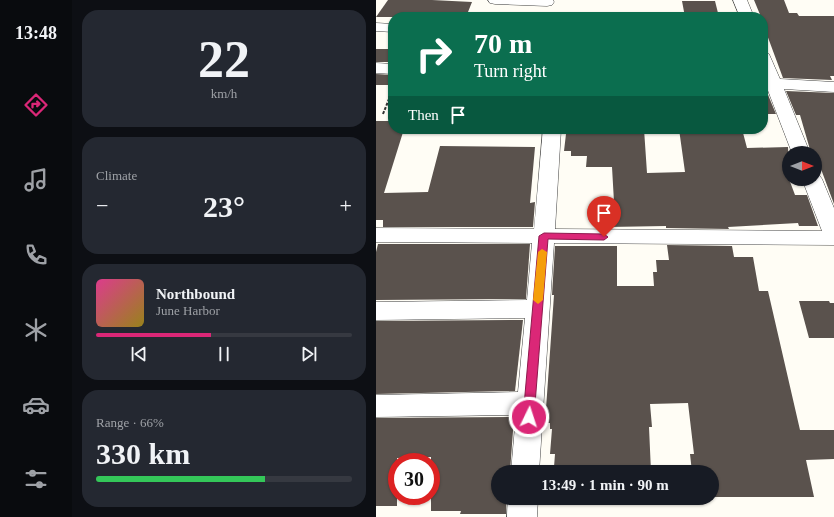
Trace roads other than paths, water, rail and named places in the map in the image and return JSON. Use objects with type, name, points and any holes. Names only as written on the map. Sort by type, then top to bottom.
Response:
[{"type":"street","points":[[495,0],[549,5]]},
{"type":"street","points":[[740,0],[745,12]]},
{"type":"street","points":[[376,27],[388,28]]},
{"type":"street","points":[[376,68],[388,69]]},
{"type":"street","points":[[798,146],[768,84],[834,86]]},
{"type":"street","points":[[526,465],[552,134]]},
{"type":"street","points":[[815,186],[834,234]]},
{"type":"street","points":[[376,235],[834,238]]},
{"type":"street","points":[[376,311],[537,309]]},
{"type":"street","points":[[376,406],[530,403]]},
{"type":"street","points":[[522,517],[523,505]]}]
